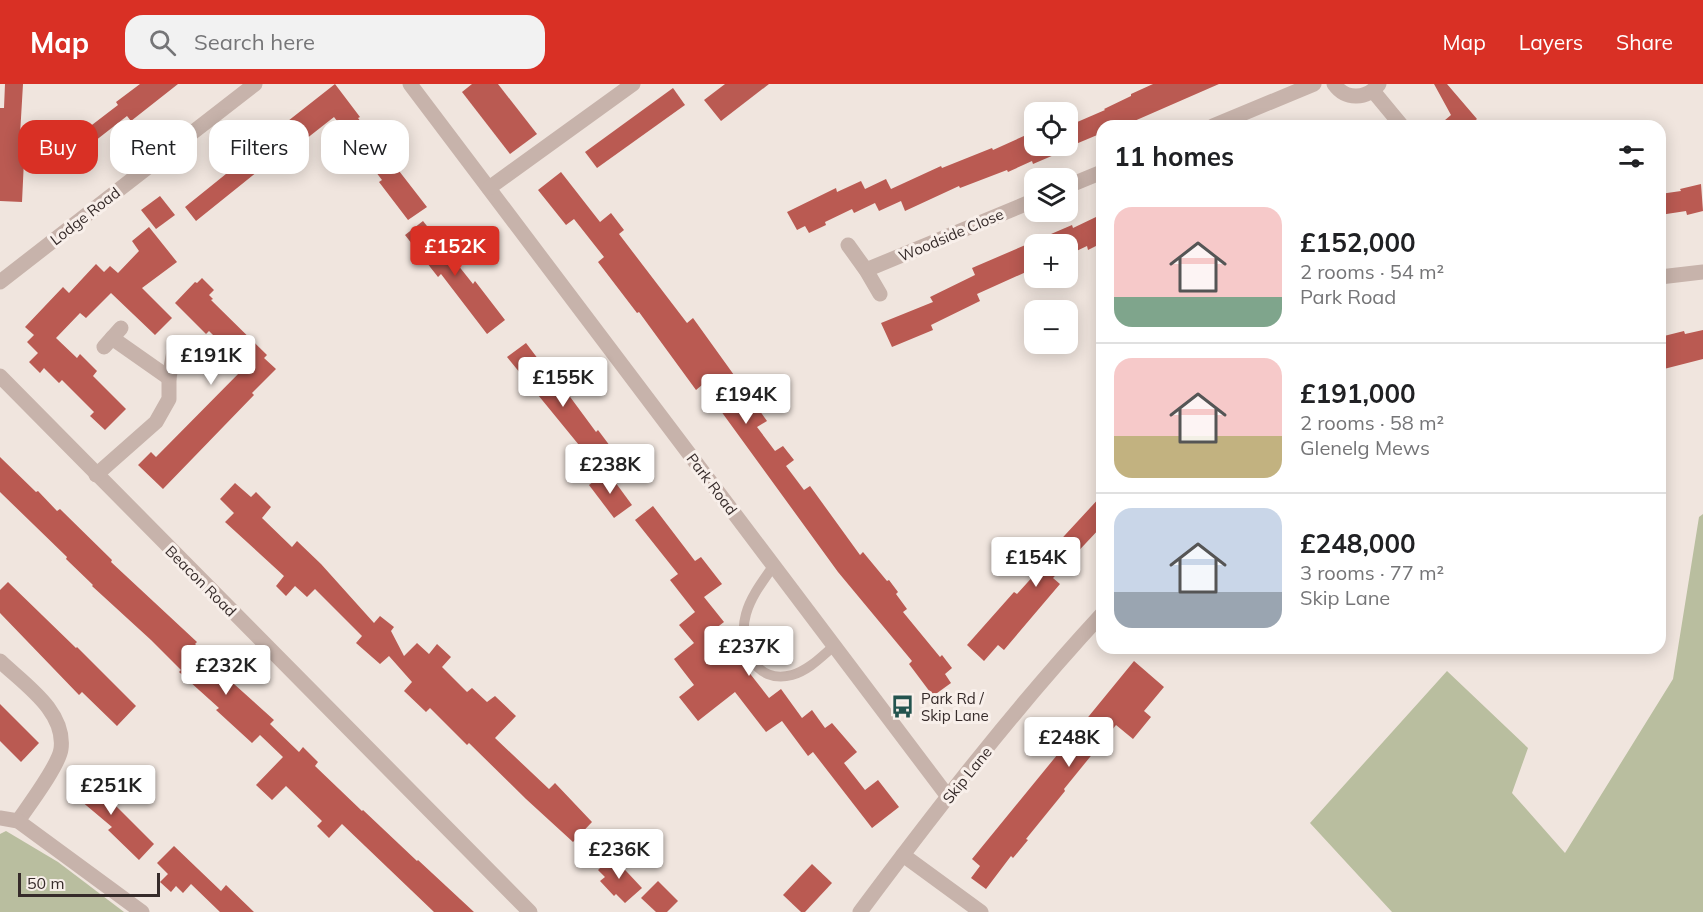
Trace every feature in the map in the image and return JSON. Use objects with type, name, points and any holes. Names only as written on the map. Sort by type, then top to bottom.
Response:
[{"type":"street","name":"Lodge Road","points":[[0,282],[255,84]]},
{"type":"street","name":"Park Road","points":[[410,84],[949,798]]},
{"type":"street","points":[[489,188],[633,84]]},
{"type":"street","points":[[1227,120],[1314,84]]},
{"type":"street","points":[[1334,84],[1345,94],[1356,97],[1376,88],[1398,120]]},
{"type":"street","points":[[1078,182],[1096,174]]},
{"type":"street","name":"Woodside Close","points":[[866,270],[1024,205]]},
{"type":"street","points":[[848,245],[880,294]]},
{"type":"street","points":[[1666,276],[1703,272]]},
{"type":"street","points":[[113,337],[169,378]]},
{"type":"street","points":[[96,475],[156,422],[169,399],[169,378],[174,351]]},
{"type":"street","name":"Beacon Road","points":[[0,376],[530,912]]},
{"type":"street","name":"Skip Lane","points":[[860,912],[1057,663],[1096,621]]},
{"type":"street","points":[[0,661],[49,708],[59,727],[61,750],[53,767],[18,820]]},
{"type":"street","points":[[0,818],[18,820],[142,912]]},
{"type":"street","points":[[903,855],[981,912]]},
{"type":"lane","points":[[774,565],[759,587],[745,616],[743,633],[746,649],[751,659],[762,671],[781,677],[803,671],[834,646]]},
{"type":"green space","points":[[1703,514],[1703,912],[1392,912],[1310,823],[1447,671],[1528,748],[1512,793],[1565,853],[1673,679],[1699,517]]},
{"type":"green space","points":[[6,831],[58,862],[124,912],[0,912],[0,834]]},
{"type":"building","points":[[5,84],[23,84],[21,120],[18,120],[18,174],[23,174],[22,202],[0,201],[0,108],[4,108]]},
{"type":"building","points":[[140,84],[178,84],[132,120],[127,116],[122,120],[110,120],[110,129],[98,139],[98,120],[118,105],[116,102]]},
{"type":"building","points":[[335,84],[360,117],[358,118],[360,120],[336,120],[334,117],[330,120],[321,120],[321,127],[309,137],[309,120],[289,120]]},
{"type":"building","points":[[472,84],[498,84],[537,134],[510,154],[462,92]]},
{"type":"building","points":[[725,84],[769,84],[721,121],[704,100]]},
{"type":"building","points":[[1153,84],[1219,84],[1137,120],[1096,120],[1096,136],[1078,143],[1078,122]]},
{"type":"building","points":[[1434,84],[1447,84],[1477,119],[1445,120],[1451,115]]},
{"type":"building","points":[[673,88],[685,105],[597,168],[585,152]]},
{"type":"building","points":[[1024,136],[1024,156],[1052,156],[960,188],[959,186],[905,211],[901,201],[879,211],[875,203],[854,213],[852,209],[825,222],[826,225],[809,233],[805,226],[797,230],[787,212],[836,188],[837,192],[861,181],[865,189],[886,179],[891,189],[941,166],[942,168],[992,148],[993,150]]},
{"type":"building","points":[[561,172],[600,222],[611,213],[624,230],[619,234],[687,323],[693,318],[767,421],[757,427],[775,451],[783,446],[794,460],[786,466],[804,490],[810,486],[860,555],[863,552],[887,581],[889,580],[907,609],[903,612],[952,668],[945,674],[951,683],[933,696],[909,664],[912,661],[838,572],[702,385],[696,390],[639,312],[637,313],[598,262],[604,257],[574,219],[566,225],[538,190]]},
{"type":"building","points":[[226,174],[254,174],[196,221],[185,207]]},
{"type":"building","points":[[377,174],[401,174],[427,207],[408,220],[379,182],[382,180]]},
{"type":"building","points":[[1701,184],[1703,211],[1687,215],[1686,211],[1666,214],[1666,193],[1681,191],[1680,189]]},
{"type":"building","points":[[160,196],[175,215],[156,229],[141,210]]},
{"type":"building","points":[[1096,217],[1096,246],[1088,250],[1087,246],[1078,250],[1078,234],[1051,234],[1072,225],[1073,228]]},
{"type":"building","points":[[423,221],[505,320],[487,334],[441,274],[438,277],[405,235]]},
{"type":"building","points":[[149,227],[177,262],[142,288],[172,318],[155,335],[111,293],[86,318],[80,313],[56,338],[77,358],[80,354],[97,371],[93,376],[126,409],[105,430],[90,416],[94,412],[62,380],[59,383],[44,368],[40,373],[29,362],[38,353],[27,342],[34,335],[25,327],[63,287],[69,293],[96,264],[104,272],[110,266],[118,273],[139,251],[132,241]]},
{"type":"building","points":[[1024,246],[1024,273],[977,294],[980,301],[931,325],[933,330],[892,347],[881,323],[933,302],[930,297],[975,275],[972,268]]},
{"type":"building","points":[[202,278],[214,290],[209,295],[213,299],[211,300],[267,355],[264,358],[276,369],[252,393],[254,395],[163,489],[138,465],[151,452],[156,457],[245,367],[209,331],[206,334],[175,303],[195,282],[197,283]]},
{"type":"building","points":[[1703,330],[1703,359],[1666,368],[1666,336],[1684,331],[1685,334]]},
{"type":"building","points":[[526,343],[563,392],[565,390],[596,432],[598,430],[619,458],[601,472],[507,357]]},
{"type":"building","points":[[0,457],[57,511],[60,509],[112,560],[111,562],[197,642],[195,644],[236,681],[234,684],[274,720],[270,724],[299,752],[303,747],[318,762],[315,766],[474,912],[434,912],[342,824],[329,838],[317,826],[322,821],[286,786],[272,800],[256,785],[283,757],[260,735],[252,743],[216,710],[219,708],[179,672],[181,670],[92,586],[66,559],[67,557],[0,492]]},
{"type":"building","points":[[607,471],[632,505],[614,518],[589,485]]},
{"type":"building","points":[[235,483],[251,497],[256,492],[271,507],[262,518],[292,547],[297,541],[374,623],[380,616],[394,627],[391,631],[404,656],[417,643],[429,654],[437,644],[451,657],[442,667],[467,692],[472,688],[487,702],[495,696],[516,716],[495,738],[549,789],[555,783],[592,822],[573,842],[430,708],[426,712],[404,691],[412,682],[389,656],[380,664],[356,643],[362,636],[315,589],[307,597],[295,586],[286,596],[276,586],[284,576],[225,522],[234,513],[220,499]]},
{"type":"building","points":[[1096,501],[1096,532],[1053,578],[1060,584],[1004,650],[998,645],[984,661],[967,645],[1014,592],[1017,594],[1056,551],[1053,548]]},
{"type":"building","points":[[653,506],[695,561],[701,557],[722,584],[704,597],[724,622],[715,629],[769,698],[781,689],[802,718],[812,710],[825,728],[832,723],[857,752],[844,763],[865,790],[878,780],[899,807],[872,828],[813,752],[808,756],[782,721],[766,732],[735,692],[698,721],[679,697],[694,685],[674,659],[694,643],[679,625],[695,612],[670,580],[678,574],[635,520]]},
{"type":"building","points":[[8,582],[136,706],[117,726],[82,692],[79,695],[0,613],[0,590]]},
{"type":"building","points":[[1134,661],[1164,687],[1144,711],[1151,717],[1133,739],[1116,725],[1064,789],[1065,791],[1026,839],[1028,840],[1013,858],[1011,856],[986,889],[971,878],[980,866],[972,859]]},
{"type":"building","points":[[0,704],[39,743],[21,762],[0,741]]},
{"type":"building","points":[[83,772],[154,844],[139,860],[108,830],[112,827],[68,790]]},
{"type":"building","points":[[174,846],[221,891],[226,885],[254,912],[220,912],[191,884],[183,893],[176,886],[171,892],[160,882],[168,874],[157,863]]},
{"type":"building","points":[[612,856],[642,888],[625,903],[616,894],[614,896],[600,881],[605,877],[598,870]]},
{"type":"building","points":[[812,864],[832,883],[805,912],[801,912],[783,895]]},
{"type":"building","points":[[658,881],[678,901],[667,912],[656,912],[641,898]]},
{"type":"place","name":"Park Rd / Skip Lane","points":[[903,707]]}]
